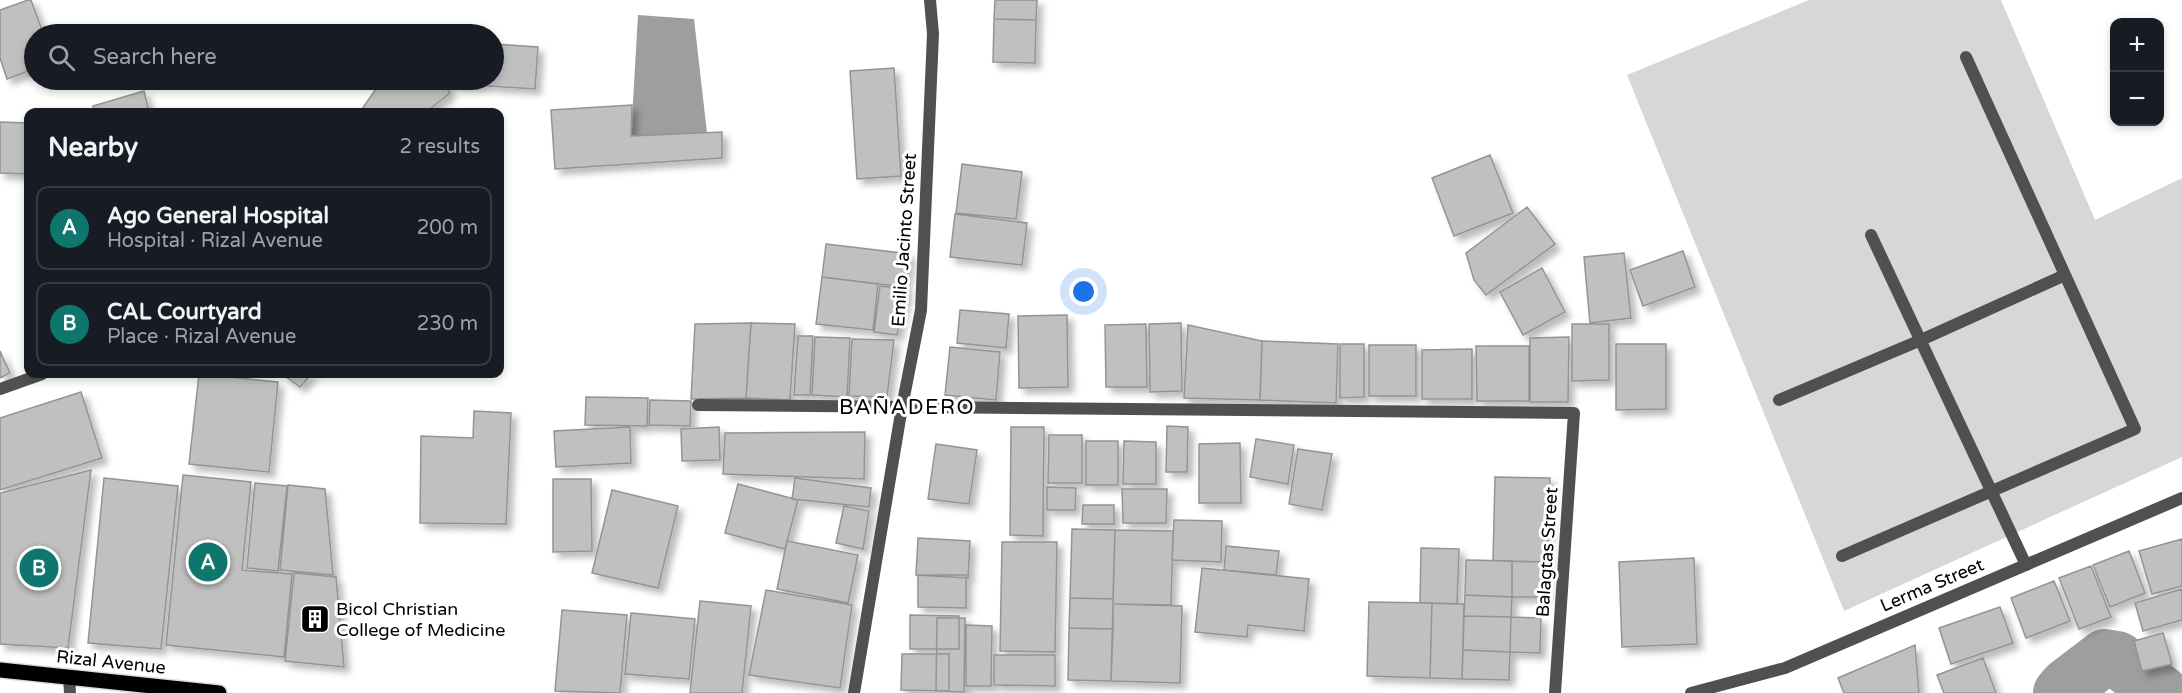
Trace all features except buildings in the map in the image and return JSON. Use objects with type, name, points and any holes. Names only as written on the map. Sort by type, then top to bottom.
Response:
[{"type":"main road","name":"Rizal Avenue","points":[[0,670],[219,693]]},
{"type":"street","name":"Emilio Jacinto Street","points":[[854,693],[902,407],[921,310],[933,34],[930,0]]},
{"type":"street","points":[[1842,556],[2135,429],[1966,57]]},
{"type":"street","points":[[1871,235],[2026,565]]},
{"type":"street","points":[[1779,400],[1921,340],[2065,275]]},
{"type":"street","points":[[0,389],[31,378]]},
{"type":"street","points":[[698,405],[902,407]]},
{"type":"street","name":"Balagtas Street","points":[[902,407],[1574,413],[1555,693]]},
{"type":"street","name":"Lerma Street","points":[[1691,693],[1785,668],[2182,498]]},
{"type":"street","points":[[62,676],[70,693]]},
{"type":"shaded area","points":[[1809,0],[2001,0],[2095,220],[2182,178],[2182,457],[1844,611],[1627,75]]},
{"type":"shaded area","points":[[638,15],[694,19],[707,133],[631,136]]},
{"type":"waterway","points":[[2061,693],[2105,657],[2117,659],[2161,693]]},
{"type":"place","name":"Ago General Hospital","points":[[208,562]]},
{"type":"place","name":"CAL Courtyard","points":[[39,568]]},
{"type":"place","name":"Bicol Christian College of Medicine","points":[[315,619]]},
{"type":"district","name":"BAÑADERO","points":[[907,407]]}]
